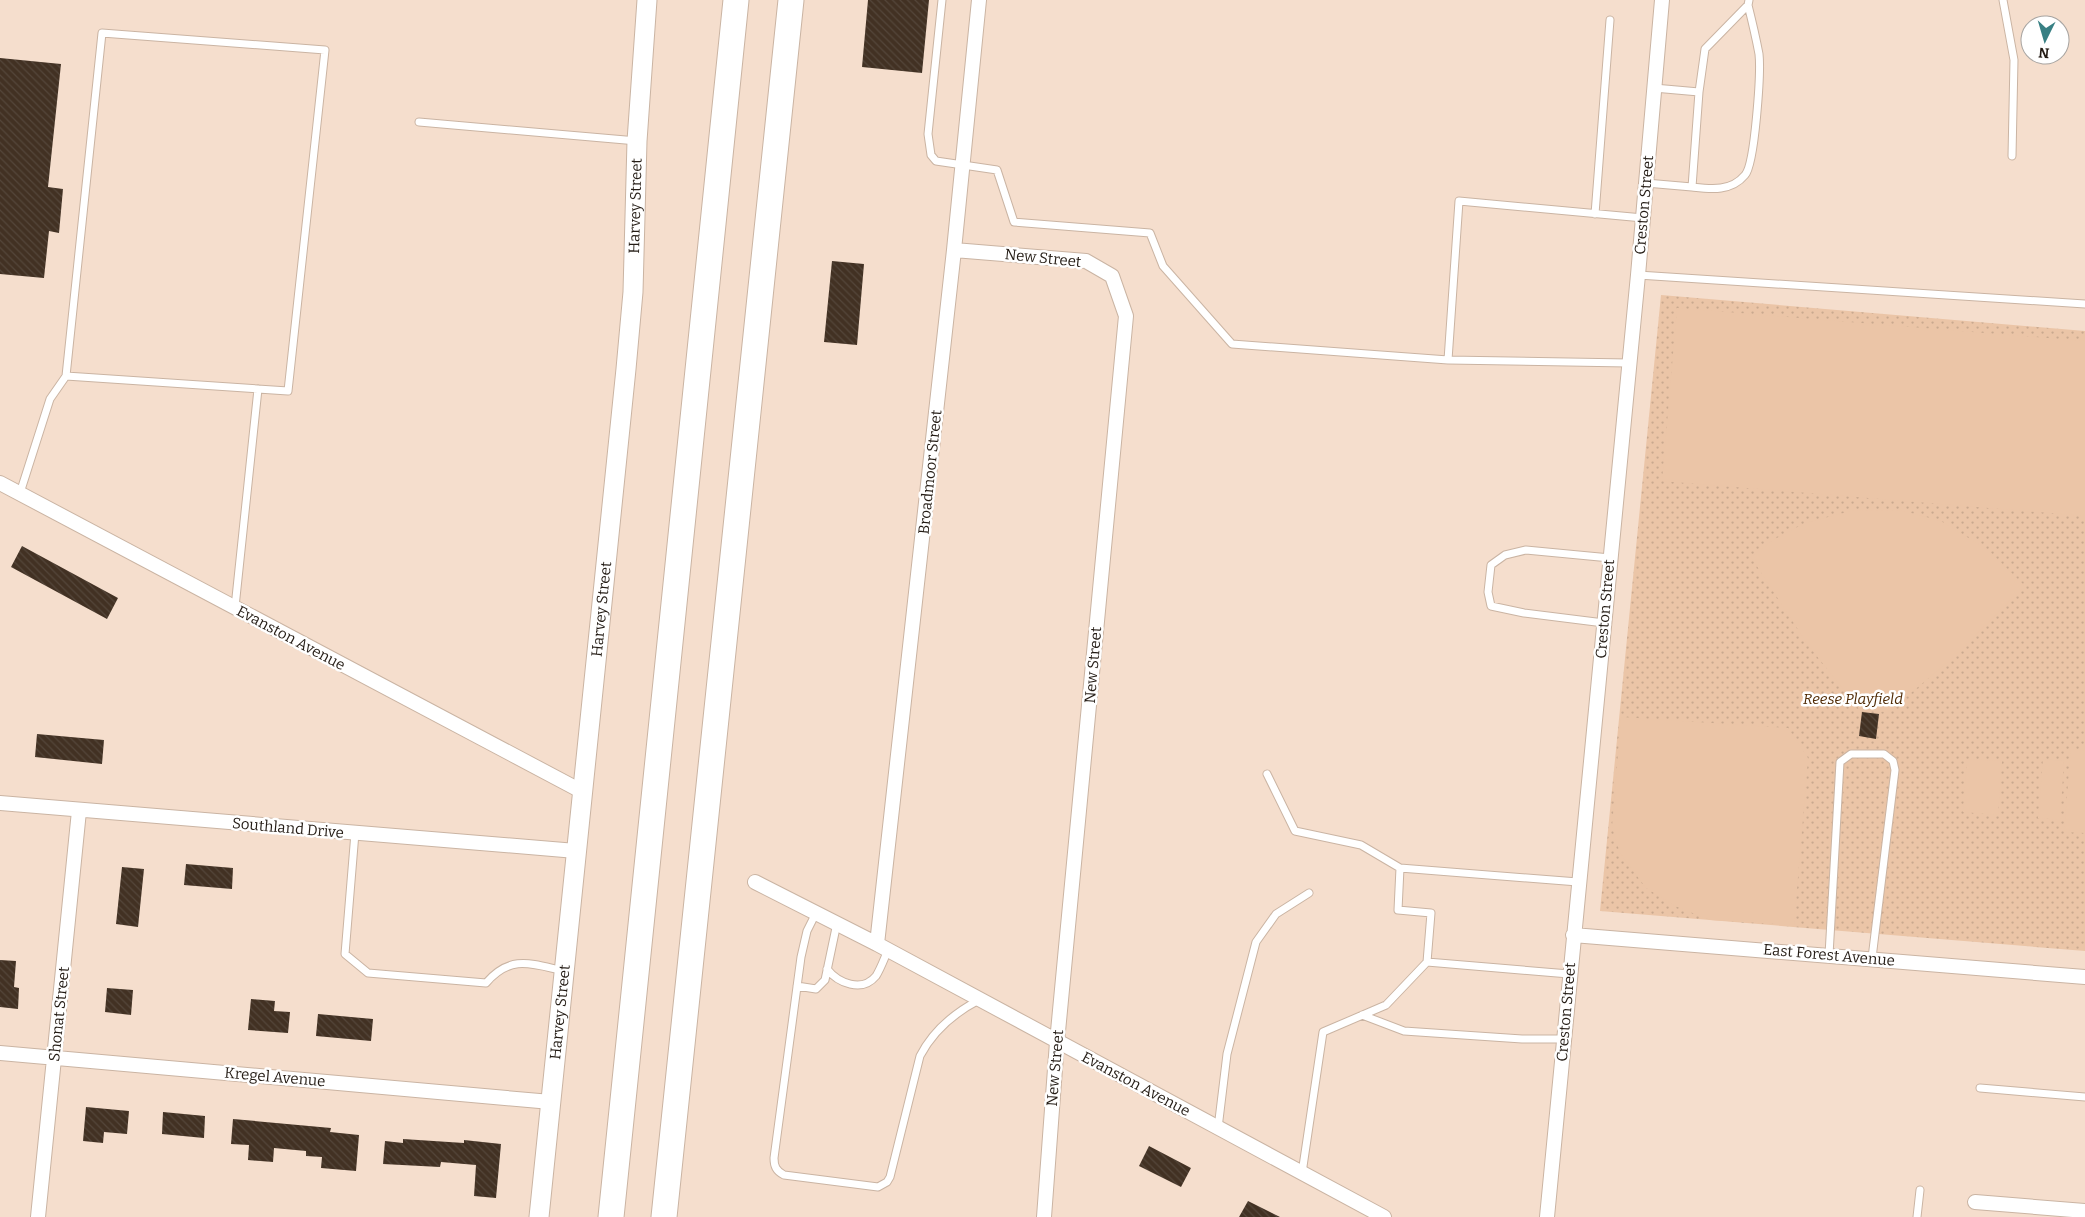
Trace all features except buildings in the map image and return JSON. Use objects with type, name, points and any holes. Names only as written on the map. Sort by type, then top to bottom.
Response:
[{"type":"highway","points":[[724,0],[722,21],[727,85]]},
{"type":"highway","points":[[611,1217],[736,0]]},
{"type":"highway","points":[[664,1217],[792,0]]},
{"type":"street","name":"Harvey Street","points":[[539,1217],[633,292],[637,141],[647,0]]},
{"type":"street","name":"Broadmoor Street","points":[[883,947],[979,0]]},
{"type":"street","name":"Creston Street","points":[[1547,1217],[1638,274],[1662,0]]},
{"type":"street","name":"New Street","points":[[954,250],[1086,261],[1112,276],[1126,316],[1057,1042],[1044,1217]]},
{"type":"street","name":"Evanston Avenue","points":[[0,483],[583,792]]},
{"type":"street","name":"Southland Drive","points":[[0,803],[576,852]]},
{"type":"street","name":"Shonat Street","points":[[38,1217],[79,811]]},
{"type":"street","name":"Evanston Avenue","points":[[755,882],[883,947],[1384,1217]]},
{"type":"street","name":"East Forest Avenue","points":[[1573,934],[2085,977]]},
{"type":"street","name":"Kregel Avenue","points":[[0,1053],[551,1102]]},
{"type":"street","points":[[1975,1202],[2085,1212]]},
{"type":"lane","points":[[942,0],[928,134],[931,155],[936,161],[996,170],[1014,222],[1150,234],[1163,266],[1232,344],[1448,360],[1628,363]]},
{"type":"lane","points":[[2003,0],[2014,60],[2012,156]]},
{"type":"lane","points":[[1692,187],[1699,92],[1705,49],[1748,3]]},
{"type":"lane","points":[[1646,183],[1710,189],[1725,188],[1737,182],[1749,169],[1760,71],[1748,3]]},
{"type":"lane","points":[[1595,214],[1610,20]]},
{"type":"lane","points":[[20,493],[50,399],[66,376],[102,33],[324,50],[288,391],[66,376]]},
{"type":"lane","points":[[1654,88],[1699,92]]},
{"type":"lane","points":[[420,122],[637,141]]},
{"type":"lane","points":[[1448,360],[1459,202],[1643,218]]},
{"type":"lane","points":[[1638,274],[2085,304]]},
{"type":"lane","points":[[234,608],[258,389]]},
{"type":"lane","points":[[1604,623],[1524,613],[1491,606],[1488,592],[1491,565],[1504,555],[1526,550],[1610,558]]},
{"type":"lane","points":[[1829,955],[1840,762],[1851,754],[1884,754],[1893,761],[1896,770],[1872,958]]},
{"type":"lane","points":[[1267,774],[1295,831],[1361,845],[1400,868],[1578,882]]},
{"type":"lane","points":[[355,833],[345,954],[368,973],[486,982],[492,975],[519,962],[564,971]]},
{"type":"lane","points":[[1302,1173],[1323,1032],[1386,1005],[1427,962],[1431,913],[1398,910],[1400,868]]},
{"type":"lane","points":[[1218,1128],[1227,1054],[1256,942],[1276,914],[1309,893]]},
{"type":"lane","points":[[816,913],[805,938],[774,1164],[778,1171],[784,1175],[878,1187],[883,1185],[890,1177],[920,1056],[926,1044],[952,1016],[979,1000]]},
{"type":"lane","points":[[797,986],[816,989],[825,980],[837,924]]},
{"type":"lane","points":[[827,969],[834,978],[843,983],[864,984],[876,975],[883,947]]},
{"type":"lane","points":[[1427,962],[1570,974]]},
{"type":"lane","points":[[1362,1015],[1404,1031],[1522,1039],[1563,1039]]},
{"type":"lane","points":[[1980,1088],[2085,1098]]},
{"type":"lane","points":[[1917,1217],[1920,1190]]},
{"type":"green space","name":"Reese Playfield","points":[[1661,295],[2085,331],[2085,951],[1600,911]]},
{"type":"green space","points":[[1677,308],[2085,341],[2085,516],[1662,481]]},
{"type":"green space","points":[[1855,510],[1904,511],[1941,521],[1988,550],[2025,586],[1948,662],[1888,712],[1860,710],[1808,645],[1751,557],[1773,540],[1805,523]]},
{"type":"green space","points":[[1621,717],[1788,728],[1808,758],[1794,925],[1710,920],[1675,906],[1646,888],[1620,853],[1612,827]]},
{"type":"green space","points":[[2071,749],[2085,751],[2085,833],[2064,832]]},
{"type":"green space","points":[[1967,759],[2002,761],[1998,815],[1963,812]]},
{"type":"green space","points":[[2043,759],[2064,761],[2060,820],[2038,818]]}]
